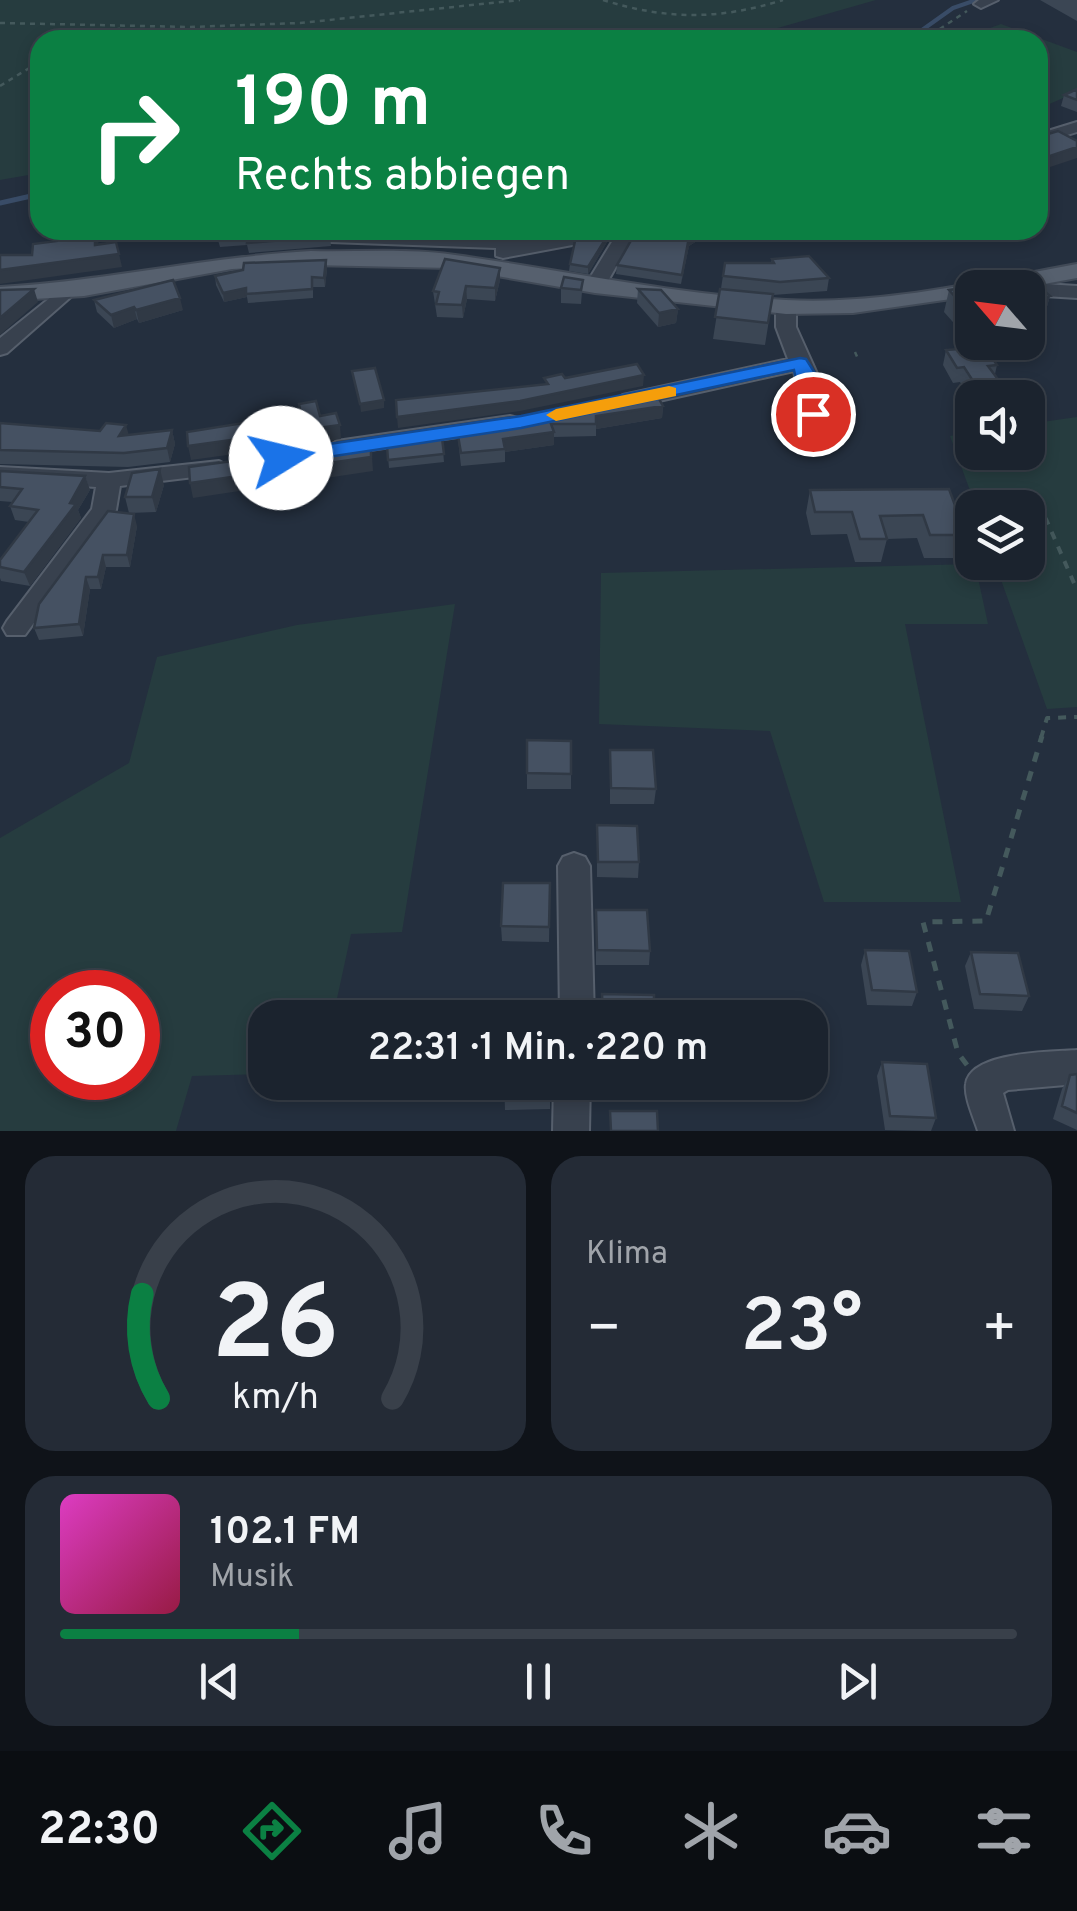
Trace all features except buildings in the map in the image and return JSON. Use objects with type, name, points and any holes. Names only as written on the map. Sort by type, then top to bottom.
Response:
[{"type":"main road","points":[[0,294],[66,291],[232,262],[455,245],[595,286],[786,307],[853,306],[955,292]]},
{"type":"main road","points":[[1045,276],[1077,270]]},
{"type":"street","points":[[1048,136],[1077,127]]},
{"type":"street","points":[[232,262],[245,240]]},
{"type":"street","points":[[413,240],[455,245],[518,240]]},
{"type":"street","points":[[455,245],[511,240]]},
{"type":"street","points":[[595,286],[609,240]]},
{"type":"street","points":[[1045,290],[1077,292]]},
{"type":"street","points":[[0,349],[66,291]]},
{"type":"street","points":[[786,307],[786,327],[808,378],[813,414]]},
{"type":"street","points":[[603,406],[800,363]]},
{"type":"street","points":[[312,451],[536,419]]},
{"type":"street","points":[[0,474],[109,480],[250,464]]},
{"type":"street","points":[[16,628],[104,510],[109,480]]},
{"type":"street","points":[[574,866],[577,1000]]},
{"type":"street","points":[[996,1131],[983,1085],[1003,1073],[1077,1067]]},
{"type":"street","points":[[571,1131],[572,1100]]},
{"type":"path","points":[[0,23],[128,26],[358,20],[520,0]]},
{"type":"path","points":[[603,0],[677,20],[730,18],[782,0]]},
{"type":"path","points":[[939,30],[986,2]]},
{"type":"path","points":[[107,30],[128,26]]},
{"type":"path","points":[[0,86],[30,68]]},
{"type":"path","points":[[856,352],[858,359]]},
{"type":"path","points":[[1045,518],[1077,590]]},
{"type":"path","points":[[983,1085],[958,1053],[923,922],[986,920],[1047,718],[1077,717]]},
{"type":"green space","points":[[0,0],[876,0],[771,30],[30,30],[30,175],[0,180]]},
{"type":"green space","points":[[1001,24],[1017,30],[984,30]]},
{"type":"green space","points":[[1048,41],[1077,52],[1077,92],[1048,105]]},
{"type":"green space","points":[[1077,417],[1077,707],[1047,709],[1001,580],[1045,580],[1045,490],[970,490],[962,470],[1045,470],[1045,422]]},
{"type":"green space","points":[[955,564],[955,580],[978,580],[988,624],[905,624],[961,902],[824,902],[770,731],[599,724],[601,573]]},
{"type":"green space","points":[[455,604],[402,932],[351,934],[337,1000],[248,1000],[248,1074],[192,1076],[176,1131],[0,1131],[0,838],[129,763],[157,657],[297,625]]},
{"type":"waterway","points":[[922,30],[953,8],[976,0]]},
{"type":"waterway","points":[[0,203],[30,196]]},
{"type":"slow traffic","points":[[556,415],[669,392]]},
{"type":"route","points":[[281,458],[487,424],[521,422],[800,363],[808,378],[813,414]]}]
